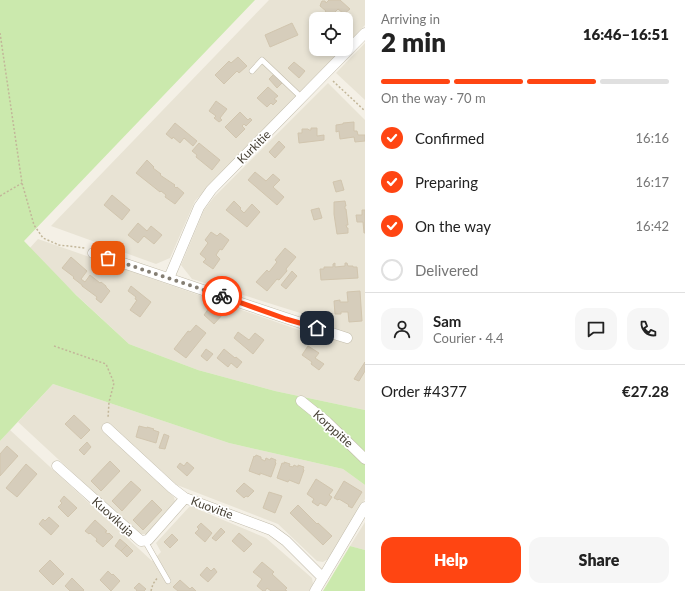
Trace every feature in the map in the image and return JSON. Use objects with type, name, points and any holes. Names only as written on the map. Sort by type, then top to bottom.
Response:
[{"type":"street","name":"Kurkitie","points":[[169,278],[199,207],[211,190],[365,33]]},
{"type":"street","points":[[93,253],[286,319],[347,338]]},
{"type":"street","name":"Korppitie","points":[[301,401],[327,422],[365,459]]},
{"type":"street","name":"Kuovitie","points":[[108,428],[172,488],[185,498],[271,530],[286,542],[323,578]]},
{"type":"street","name":"Kuovikuja","points":[[57,466],[141,541],[148,540],[185,498]]},
{"type":"street","points":[[315,591],[365,507]]},
{"type":"lane","points":[[252,71],[262,60],[302,98]]},
{"type":"lane","points":[[146,541],[168,581]]},
{"type":"path","points":[[0,33],[22,183],[34,225],[43,238],[59,245],[89,249],[93,253]]},
{"type":"path","points":[[325,74],[365,111]]},
{"type":"path","points":[[0,196],[22,183]]},
{"type":"path","points":[[54,346],[106,364],[114,383],[109,402],[108,428]]},
{"type":"path","points":[[150,591],[153,584],[163,572]]},
{"type":"shaded area","points":[[269,0],[365,0],[365,25],[353,38],[353,12],[309,12],[309,56],[335,56],[195,201],[170,258],[156,264],[51,226]]},
{"type":"shaded area","points":[[365,43],[365,100],[336,73]]},
{"type":"shaded area","points":[[328,83],[365,120],[365,410],[275,391],[198,370],[129,344],[28,250],[38,239],[325,339],[329,322],[192,279],[181,265],[204,210],[214,197]]},
{"type":"shaded area","points":[[53,384],[229,443],[343,469],[365,485],[365,499],[328,559],[323,562],[317,561],[278,524],[177,485],[155,465],[148,473],[174,497],[175,502],[149,534],[139,534],[18,422]]},
{"type":"shaded area","points":[[10,430],[152,561],[161,552],[156,543],[190,506],[266,538],[312,578],[313,584],[309,591],[0,591],[0,441]]},
{"type":"shaded area","points":[[365,522],[365,550],[350,546]]},
{"type":"green space","points":[[0,0],[255,0],[24,241],[76,295],[129,344],[198,370],[275,391],[365,410],[365,485],[343,469],[229,443],[53,384],[0,441]]},
{"type":"green space","points":[[350,546],[365,550],[365,591],[323,591]]},
{"type":"building","points":[[329,0],[340,0],[350,9],[346,12],[342,12],[338,9],[335,12],[325,12],[326,11],[320,6],[322,1],[325,1],[326,3]]},
{"type":"building","points":[[292,23],[298,35],[270,47],[265,35]]},
{"type":"building","points":[[238,57],[247,66],[239,73],[237,71],[224,84],[215,75],[229,61],[231,63]]},
{"type":"building","points":[[294,62],[305,71],[299,78],[288,68]]},
{"type":"building","points":[[275,73],[283,82],[277,88],[269,79]]},
{"type":"building","points":[[268,87],[278,96],[274,99],[277,101],[273,105],[271,103],[267,107],[257,98]]},
{"type":"building","points":[[216,101],[227,109],[220,118],[222,120],[219,122],[214,118],[216,116],[209,111]]},
{"type":"building","points":[[240,112],[248,120],[250,118],[252,120],[246,126],[244,124],[242,126],[245,129],[236,138],[225,127]]},
{"type":"building","points":[[354,122],[354,131],[357,131],[358,135],[365,135],[365,141],[355,142],[354,137],[340,139],[339,131],[336,132],[336,125]]},
{"type":"building","points":[[175,123],[197,141],[193,146],[184,138],[180,143],[173,137],[172,139],[166,134]]},
{"type":"building","points":[[311,128],[317,128],[317,136],[324,135],[324,140],[299,143],[298,133],[302,133],[302,129],[311,130]]},
{"type":"building","points":[[279,141],[285,147],[275,158],[269,152]]},
{"type":"building","points":[[199,143],[220,160],[212,170],[196,157],[197,155],[192,151]]},
{"type":"building","points":[[147,160],[154,167],[153,168],[161,174],[160,175],[184,193],[175,204],[165,197],[166,195],[161,191],[160,192],[136,173]]},
{"type":"building","points":[[255,172],[266,181],[273,174],[280,180],[273,187],[284,197],[277,205],[248,180]]},
{"type":"building","points":[[341,180],[344,190],[336,192],[333,182]]},
{"type":"building","points":[[112,195],[130,210],[122,220],[104,205]]},
{"type":"building","points":[[234,201],[244,213],[252,204],[260,212],[247,227],[226,210]]},
{"type":"building","points":[[345,201],[348,225],[346,225],[348,228],[348,233],[337,234],[334,202]]},
{"type":"building","points":[[319,208],[322,218],[314,220],[311,210]]},
{"type":"building","points":[[362,210],[365,210],[365,233],[363,222],[357,222],[356,215],[362,215]]},
{"type":"building","points":[[138,223],[147,231],[151,226],[162,235],[154,244],[144,236],[138,243],[128,235]]},
{"type":"building","points":[[211,232],[217,236],[220,233],[229,240],[222,250],[220,249],[216,255],[220,259],[213,269],[203,262],[206,259],[200,254],[208,243],[205,240]]},
{"type":"building","points":[[285,248],[296,257],[286,269],[287,271],[279,280],[277,279],[267,291],[256,282],[267,270],[269,272],[277,262],[275,260]]},
{"type":"building","points":[[71,257],[87,271],[81,279],[85,282],[90,275],[106,286],[110,291],[101,303],[96,299],[97,297],[62,268]]},
{"type":"building","points":[[335,263],[335,267],[345,266],[345,263],[347,263],[348,266],[357,267],[358,278],[321,280],[320,269],[324,269],[324,267],[333,267],[333,264]]},
{"type":"building","points":[[292,271],[297,276],[286,289],[281,285]]},
{"type":"building","points":[[131,286],[151,302],[140,317],[130,310],[137,300],[135,299],[136,297],[128,291]]},
{"type":"building","points":[[360,291],[362,321],[349,322],[348,312],[335,314],[334,301],[340,300],[340,302],[348,302],[347,292]]},
{"type":"building","points":[[212,304],[223,314],[214,324],[204,315]]},
{"type":"building","points":[[196,325],[206,333],[186,358],[174,349],[188,331],[190,332]]},
{"type":"building","points":[[238,332],[249,340],[255,333],[264,340],[253,354],[234,338]]},
{"type":"building","points":[[308,346],[319,353],[315,358],[324,364],[319,370],[311,364],[312,362],[302,355]]},
{"type":"building","points":[[206,349],[213,354],[207,361],[201,356]]},
{"type":"building","points":[[224,349],[242,362],[237,368],[231,363],[228,367],[217,358]]},
{"type":"building","points":[[365,362],[365,371],[359,381],[354,379]]},
{"type":"building","points":[[74,415],[90,430],[81,439],[65,424]]},
{"type":"building","points":[[139,426],[154,429],[153,430],[159,432],[156,443],[136,437]]},
{"type":"building","points":[[164,434],[169,436],[165,449],[159,448]]},
{"type":"building","points":[[87,442],[91,447],[84,455],[79,450]]},
{"type":"building","points":[[7,446],[18,456],[0,476],[0,454]]},
{"type":"building","points":[[256,455],[265,461],[266,458],[276,460],[271,477],[249,471],[254,456],[255,457]]},
{"type":"building","points":[[110,461],[120,471],[101,491],[91,481]]},
{"type":"building","points":[[187,462],[194,468],[187,476],[177,467],[180,463],[184,466]]},
{"type":"building","points":[[284,462],[293,467],[294,465],[298,467],[298,465],[304,467],[299,484],[289,480],[288,482],[277,478],[282,463],[284,464]]},
{"type":"building","points":[[26,464],[37,474],[17,497],[6,488]]},
{"type":"building","points":[[316,479],[333,490],[329,495],[332,497],[326,506],[320,503],[318,506],[312,502],[314,499],[307,494]]},
{"type":"building","points":[[131,481],[141,490],[122,511],[112,501]]},
{"type":"building","points":[[344,481],[362,492],[352,508],[339,499],[334,498]]},
{"type":"building","points":[[244,483],[254,491],[248,497],[246,496],[244,498],[236,491]]},
{"type":"building","points":[[269,492],[282,496],[275,513],[263,508]]},
{"type":"building","points":[[64,496],[77,508],[68,517],[58,507],[62,503],[60,501]]},
{"type":"building","points":[[152,500],[162,510],[143,530],[133,520]]},
{"type":"building","points":[[298,505],[317,524],[318,523],[332,536],[323,545],[290,513]]},
{"type":"building","points":[[49,517],[59,526],[51,535],[39,524],[43,519],[45,521]]},
{"type":"building","points":[[95,520],[107,531],[105,532],[108,534],[109,533],[113,537],[103,547],[96,541],[97,539],[85,531]]},
{"type":"building","points":[[201,523],[212,533],[205,542],[195,533],[199,529],[197,527]]},
{"type":"building","points":[[221,528],[225,532],[216,541],[212,538]]},
{"type":"building","points":[[239,533],[252,544],[244,552],[232,541]]},
{"type":"building","points":[[172,534],[178,540],[170,548],[164,542]]},
{"type":"building","points":[[120,539],[127,545],[121,551],[115,546]]},
{"type":"building","points":[[127,545],[133,551],[127,557],[121,551]]},
{"type":"building","points":[[50,560],[64,574],[53,585],[39,571]]},
{"type":"building","points":[[262,562],[274,572],[272,574],[287,588],[285,590],[287,591],[271,591],[267,588],[263,591],[257,586],[262,579],[253,572]]},
{"type":"building","points":[[207,567],[211,571],[214,568],[217,572],[208,582],[200,575]]},
{"type":"building","points":[[108,571],[120,581],[111,591],[100,580]]},
{"type":"building","points":[[72,578],[84,590],[83,591],[70,591],[65,586]]},
{"type":"building","points":[[180,580],[190,589],[192,587],[196,591],[178,591],[173,587]]},
{"type":"building","points":[[139,583],[146,589],[144,591],[136,591],[137,590],[134,588]]},
{"type":"way so far","points":[[108,258],[222,296]]},
{"type":"route","points":[[222,296],[286,319],[317,328]]}]
